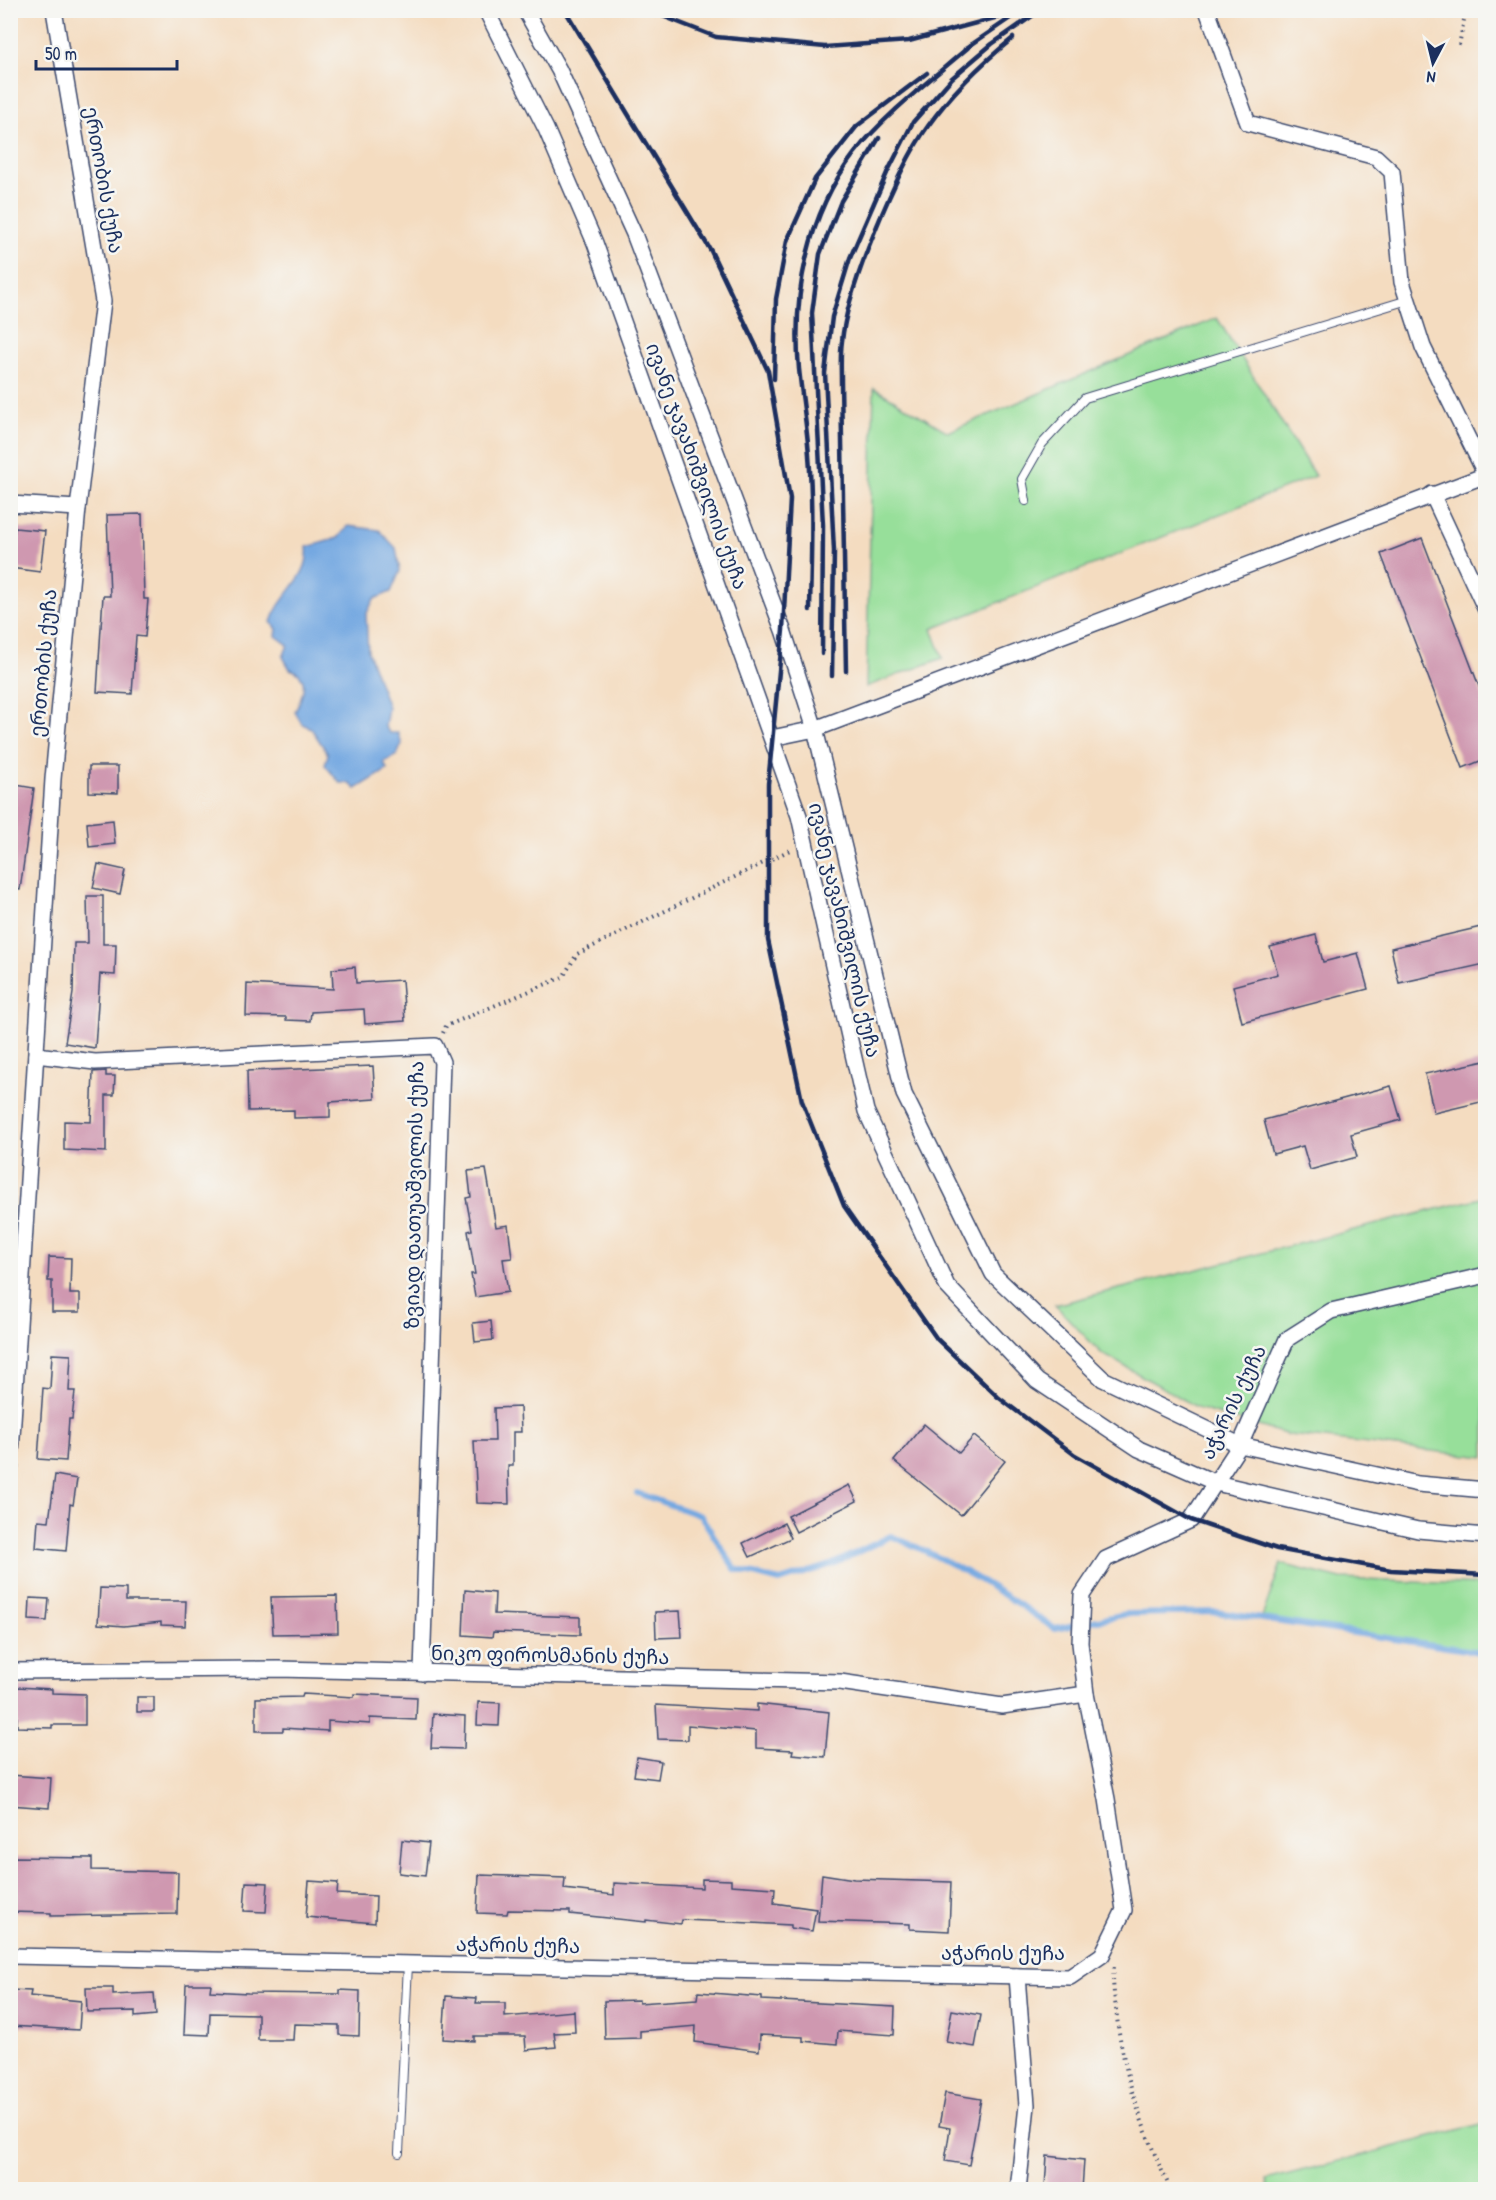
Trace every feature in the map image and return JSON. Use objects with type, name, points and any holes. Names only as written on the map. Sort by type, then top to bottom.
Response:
[{"type":"street","name":"ერთობის ქუჩა","points":[[10,1468],[53,779],[78,508],[103,301],[54,10]]},
{"type":"street","name":"ივანე ჯავახიშვილის ქუჩა","points":[[486,10],[546,129],[595,243],[807,842],[866,1111],[947,1286],[1037,1381],[1139,1449],[1216,1483],[1418,1530],[1485,1536]]},
{"type":"street","points":[[525,10],[559,70],[634,234],[783,630],[815,729],[904,1094],[993,1274],[1103,1379],[1240,1445],[1418,1484],[1485,1490]]},
{"type":"street","points":[[772,738],[815,729],[1485,475],[1423,347],[1402,282],[1392,172],[1376,157],[1248,123],[1207,10]]},
{"type":"street","points":[[1432,494],[1485,610]]},
{"type":"street","points":[[10,504],[78,508]]},
{"type":"street","name":"ზვიად დათუაშვილის ქუჩა","points":[[36,1055],[95,1062],[435,1046],[442,1062],[422,1673]]},
{"type":"street","name":"აჭარის ქუჩა","points":[[10,1956],[1070,1977],[1102,1955],[1124,1910],[1107,1798],[1086,1694],[1080,1644],[1079,1610],[1082,1595],[1106,1559],[1191,1520],[1240,1445],[1287,1339],[1331,1311],[1485,1275]]},
{"type":"street","name":"ნიკო ფიროსმანის ქუჩა","points":[[10,1671],[278,1670],[840,1682],[1002,1706],[1086,1694]]},
{"type":"street","points":[[1017,1976],[1027,2105],[1018,2190]]},
{"type":"lane","points":[[1026,501],[1022,479],[1027,470],[1042,444],[1085,398],[1408,300]]},
{"type":"lane","points":[[399,2153],[408,1964]]},
{"type":"path","points":[[1459,45],[1466,10]]},
{"type":"path","points":[[435,1046],[446,1026],[563,977],[577,954],[807,842]]},
{"type":"path","points":[[1114,1966],[1118,2026],[1130,2088],[1154,2155],[1171,2190]]},
{"type":"green space","points":[[1217,318],[1315,476],[932,629],[943,658],[866,687],[874,388],[948,432]]},
{"type":"green space","points":[[1485,1197],[1485,1457],[1289,1435],[1200,1409],[1101,1353],[1055,1305]]},
{"type":"green space","points":[[1281,1564],[1341,1579],[1485,1585],[1485,1653],[1261,1620]]},
{"type":"green space","points":[[1485,2123],[1485,2189],[1268,2189],[1266,2180]]},
{"type":"water","points":[[348,526],[379,530],[396,548],[400,571],[391,592],[374,599],[366,615],[368,652],[388,707],[385,727],[390,733],[398,733],[402,744],[397,755],[384,762],[387,770],[356,789],[349,783],[340,783],[325,765],[328,754],[311,728],[302,724],[295,712],[302,694],[303,682],[297,672],[290,669],[283,657],[288,645],[276,636],[277,629],[271,622],[281,602],[300,577],[307,558],[307,547],[338,538]]},
{"type":"building","points":[[142,514],[144,599],[148,599],[145,637],[136,636],[132,694],[97,692],[103,596],[110,596],[107,515]]},
{"type":"building","points":[[15,528],[45,531],[40,572],[10,568]]},
{"type":"building","points":[[1422,538],[1485,702],[1485,759],[1463,768],[1381,554]]},
{"type":"building","points":[[89,766],[118,766],[118,793],[89,792]]},
{"type":"building","points":[[10,784],[34,788],[20,890],[10,889]]},
{"type":"building","points":[[113,820],[115,844],[89,847],[87,823]]},
{"type":"building","points":[[98,864],[125,870],[120,894],[93,888]]},
{"type":"building","points":[[87,896],[103,896],[103,944],[116,944],[115,975],[100,974],[95,1048],[65,1043],[73,993],[74,943],[88,943]]},
{"type":"building","points":[[1485,926],[1485,964],[1399,983],[1391,948]]},
{"type":"building","points":[[1316,935],[1323,962],[1358,953],[1368,989],[1242,1022],[1233,986],[1278,974],[1270,947]]},
{"type":"building","points":[[355,967],[356,983],[402,980],[405,1021],[365,1024],[364,1009],[311,1012],[310,1021],[286,1020],[286,1017],[246,1016],[247,984],[333,989],[332,969]]},
{"type":"building","points":[[1485,1061],[1485,1101],[1434,1113],[1425,1074]]},
{"type":"building","points":[[373,1066],[375,1099],[330,1102],[330,1117],[294,1118],[294,1110],[248,1111],[247,1071]]},
{"type":"building","points":[[106,1071],[106,1076],[115,1076],[114,1095],[106,1095],[106,1152],[64,1150],[64,1121],[91,1122],[93,1072]]},
{"type":"building","points":[[1391,1086],[1401,1120],[1351,1134],[1357,1157],[1310,1170],[1303,1146],[1273,1154],[1264,1120]]},
{"type":"building","points":[[486,1169],[496,1227],[508,1225],[512,1258],[503,1259],[508,1292],[475,1297],[471,1274],[475,1274],[468,1231],[472,1230],[466,1198],[471,1197],[468,1171]]},
{"type":"building","points":[[49,1257],[71,1258],[70,1294],[80,1294],[80,1312],[52,1312],[52,1281],[48,1281]]},
{"type":"building","points":[[491,1321],[493,1340],[475,1342],[473,1323]]},
{"type":"building","points":[[52,1354],[71,1355],[69,1391],[75,1391],[72,1419],[69,1419],[66,1461],[38,1459],[43,1388],[50,1389]]},
{"type":"building","points":[[520,1407],[521,1432],[513,1432],[513,1466],[508,1466],[509,1504],[477,1503],[474,1441],[495,1441],[494,1408]]},
{"type":"building","points":[[924,1424],[959,1453],[974,1436],[1005,1461],[961,1515],[894,1461]]},
{"type":"building","points":[[55,1475],[77,1479],[73,1505],[70,1504],[66,1551],[36,1548],[38,1520],[49,1521]]},
{"type":"building","points":[[849,1485],[857,1501],[796,1532],[788,1516]]},
{"type":"building","points":[[784,1523],[791,1538],[750,1557],[743,1543]]},
{"type":"building","points":[[100,1588],[126,1589],[126,1601],[186,1601],[185,1626],[161,1625],[161,1622],[124,1626],[98,1624]]},
{"type":"building","points":[[465,1590],[495,1593],[494,1614],[580,1617],[580,1635],[493,1632],[492,1637],[463,1635]]},
{"type":"building","points":[[337,1596],[338,1633],[273,1634],[271,1597]]},
{"type":"building","points":[[30,1598],[49,1599],[47,1621],[29,1620]]},
{"type":"building","points":[[680,1611],[682,1637],[656,1638],[655,1612]]},
{"type":"building","points":[[17,1687],[52,1689],[52,1693],[85,1694],[85,1725],[52,1725],[52,1728],[17,1727]]},
{"type":"building","points":[[303,1694],[417,1697],[416,1720],[370,1718],[370,1724],[328,1721],[328,1731],[283,1728],[283,1731],[256,1731],[256,1698],[302,1697]]},
{"type":"building","points":[[137,1697],[154,1697],[154,1712],[137,1712]]},
{"type":"building","points":[[478,1702],[500,1703],[499,1726],[477,1725]]},
{"type":"building","points":[[757,1704],[829,1712],[825,1757],[792,1754],[793,1750],[756,1748],[756,1731],[688,1725],[688,1740],[658,1739],[656,1705],[757,1711]]},
{"type":"building","points":[[433,1714],[465,1716],[464,1749],[431,1748]]},
{"type":"building","points":[[637,1757],[661,1761],[658,1779],[634,1776]]},
{"type":"building","points":[[10,1775],[51,1778],[49,1808],[10,1805]]},
{"type":"building","points":[[402,1840],[429,1843],[425,1876],[399,1873]]},
{"type":"building","points":[[10,1857],[92,1858],[92,1870],[178,1872],[177,1914],[51,1916],[51,1913],[10,1912]]},
{"type":"building","points":[[822,1874],[854,1879],[951,1882],[949,1931],[910,1929],[910,1924],[818,1921]]},
{"type":"building","points":[[479,1875],[565,1878],[564,1889],[614,1895],[614,1883],[702,1888],[702,1879],[731,1880],[731,1885],[775,1888],[774,1903],[816,1909],[812,1931],[791,1928],[791,1925],[682,1920],[681,1924],[646,1920],[646,1922],[570,1914],[570,1911],[508,1910],[507,1914],[477,1913]]},
{"type":"building","points":[[309,1881],[338,1883],[337,1894],[376,1896],[375,1923],[306,1917]]},
{"type":"building","points":[[246,1882],[268,1883],[266,1912],[244,1911]]},
{"type":"building","points":[[186,1984],[211,1984],[210,1991],[248,1993],[340,1994],[340,1990],[360,1991],[359,2036],[339,2035],[339,2025],[294,2024],[293,2040],[258,2040],[258,2014],[210,2013],[209,2035],[184,2034]]},
{"type":"building","points":[[86,1988],[113,1988],[113,1995],[154,1993],[156,2015],[135,2017],[135,2011],[87,2012]]},
{"type":"building","points":[[10,1990],[31,1991],[30,1996],[81,2001],[79,2030],[10,2026]]},
{"type":"building","points":[[698,1992],[762,1997],[762,2000],[895,2007],[894,2035],[838,2031],[837,2044],[803,2041],[803,2037],[760,2035],[759,2051],[695,2042],[696,2026],[640,2031],[640,2038],[605,2039],[604,2001],[639,2000],[639,2003],[697,1999]]},
{"type":"building","points":[[446,1996],[477,1998],[476,2003],[505,2003],[505,2017],[574,2011],[575,2032],[554,2033],[556,2047],[526,2050],[525,2036],[474,2036],[474,2041],[443,2039]]},
{"type":"building","points":[[952,2010],[981,2015],[975,2047],[946,2042]]},
{"type":"building","points":[[945,2093],[981,2099],[969,2165],[945,2161],[950,2128],[939,2126]]},
{"type":"building","points":[[1047,2156],[1084,2160],[1082,2190],[1045,2187]]},
{"type":"waterway","points":[[637,1493],[701,1516],[735,1569],[780,1581],[833,1564],[891,1536],[934,1555],[976,1578],[1055,1629],[1126,1614],[1216,1612],[1486,1653]]},
{"type":"railway","points":[[565,10],[711,251],[768,371],[790,499],[783,630],[768,784],[768,940],[802,1101],[844,1206],[937,1339],[998,1397],[1075,1455],[1191,1520],[1277,1549],[1391,1570],[1486,1575]]},
{"type":"railway","points":[[647,10],[716,37],[825,47],[909,41],[1006,15]]},
{"type":"railway","points":[[965,49],[1022,10]]},
{"type":"railway","points":[[832,676],[834,551],[825,373],[832,317],[850,258],[887,173],[913,122],[952,78],[992,44],[1041,10]]},
{"type":"railway","points":[[846,671],[841,362],[842,341],[853,292],[888,199],[916,145],[957,90],[978,68],[1013,38]]},
{"type":"railway","points":[[810,610],[810,474],[797,341],[801,284],[807,256],[825,202],[838,177],[854,154],[894,111],[971,45]]},
{"type":"railway","points":[[774,379],[776,299],[787,241],[815,179],[857,126],[927,73]]},
{"type":"railway","points":[[822,654],[823,525],[812,313],[820,254],[841,201],[879,138]]}]
